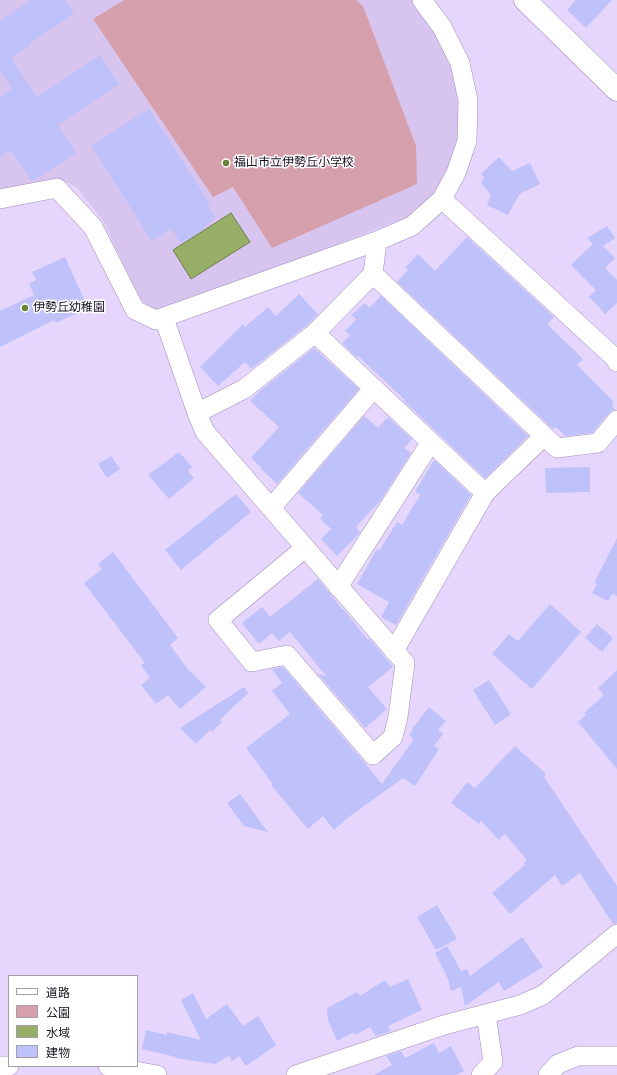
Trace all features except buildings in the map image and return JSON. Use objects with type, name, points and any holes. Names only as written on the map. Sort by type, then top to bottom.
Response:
[{"type":"street","points":[[0,199],[57,188],[93,227],[135,310],[156,320],[377,241],[412,226],[442,199],[456,173],[467,141],[468,100],[460,63],[442,27],[422,0]]},
{"type":"street","points":[[525,0],[617,90]]},
{"type":"street","points":[[442,199],[617,360],[617,362]]},
{"type":"street","points":[[197,413],[244,389],[315,333],[374,274],[377,241]]},
{"type":"street","points":[[374,274],[557,448],[598,443],[617,420]]},
{"type":"street","points":[[164,318],[205,432],[271,508],[404,663],[398,717],[393,737],[373,755],[287,655],[252,662],[218,620],[305,548]]},
{"type":"street","points":[[315,333],[485,492]]},
{"type":"street","points":[[271,508],[374,388]]},
{"type":"street","points":[[394,651],[485,492],[544,436]]},
{"type":"street","points":[[338,587],[431,442]]},
{"type":"street","points":[[296,1075],[444,1025],[520,1005],[543,995],[617,934]]},
{"type":"street","points":[[480,1075],[493,1062],[486,1014]]},
{"type":"street","points":[[548,1075],[558,1064],[578,1056],[617,1056]]},
{"type":"street","points":[[113,1067],[157,1075]]},
{"type":"shaded area","name":"福山市立伊勢丘小学校","points":[[0,0],[413,0],[443,45],[456,75],[463,108],[459,144],[444,181],[415,214],[160,313],[149,308],[139,297],[102,219],[77,188],[67,182],[0,192]]},
{"type":"green space","points":[[124,0],[356,0],[363,6],[416,146],[417,184],[272,248],[233,187],[213,197],[93,19]]},
{"type":"water","points":[[231,213],[250,242],[191,279],[173,250]]},
{"type":"place","name":"福山市立伊勢丘小学校","points":[[226,163]]},
{"type":"place","name":"伊勢丘幼稚園","points":[[25,308]]}]
